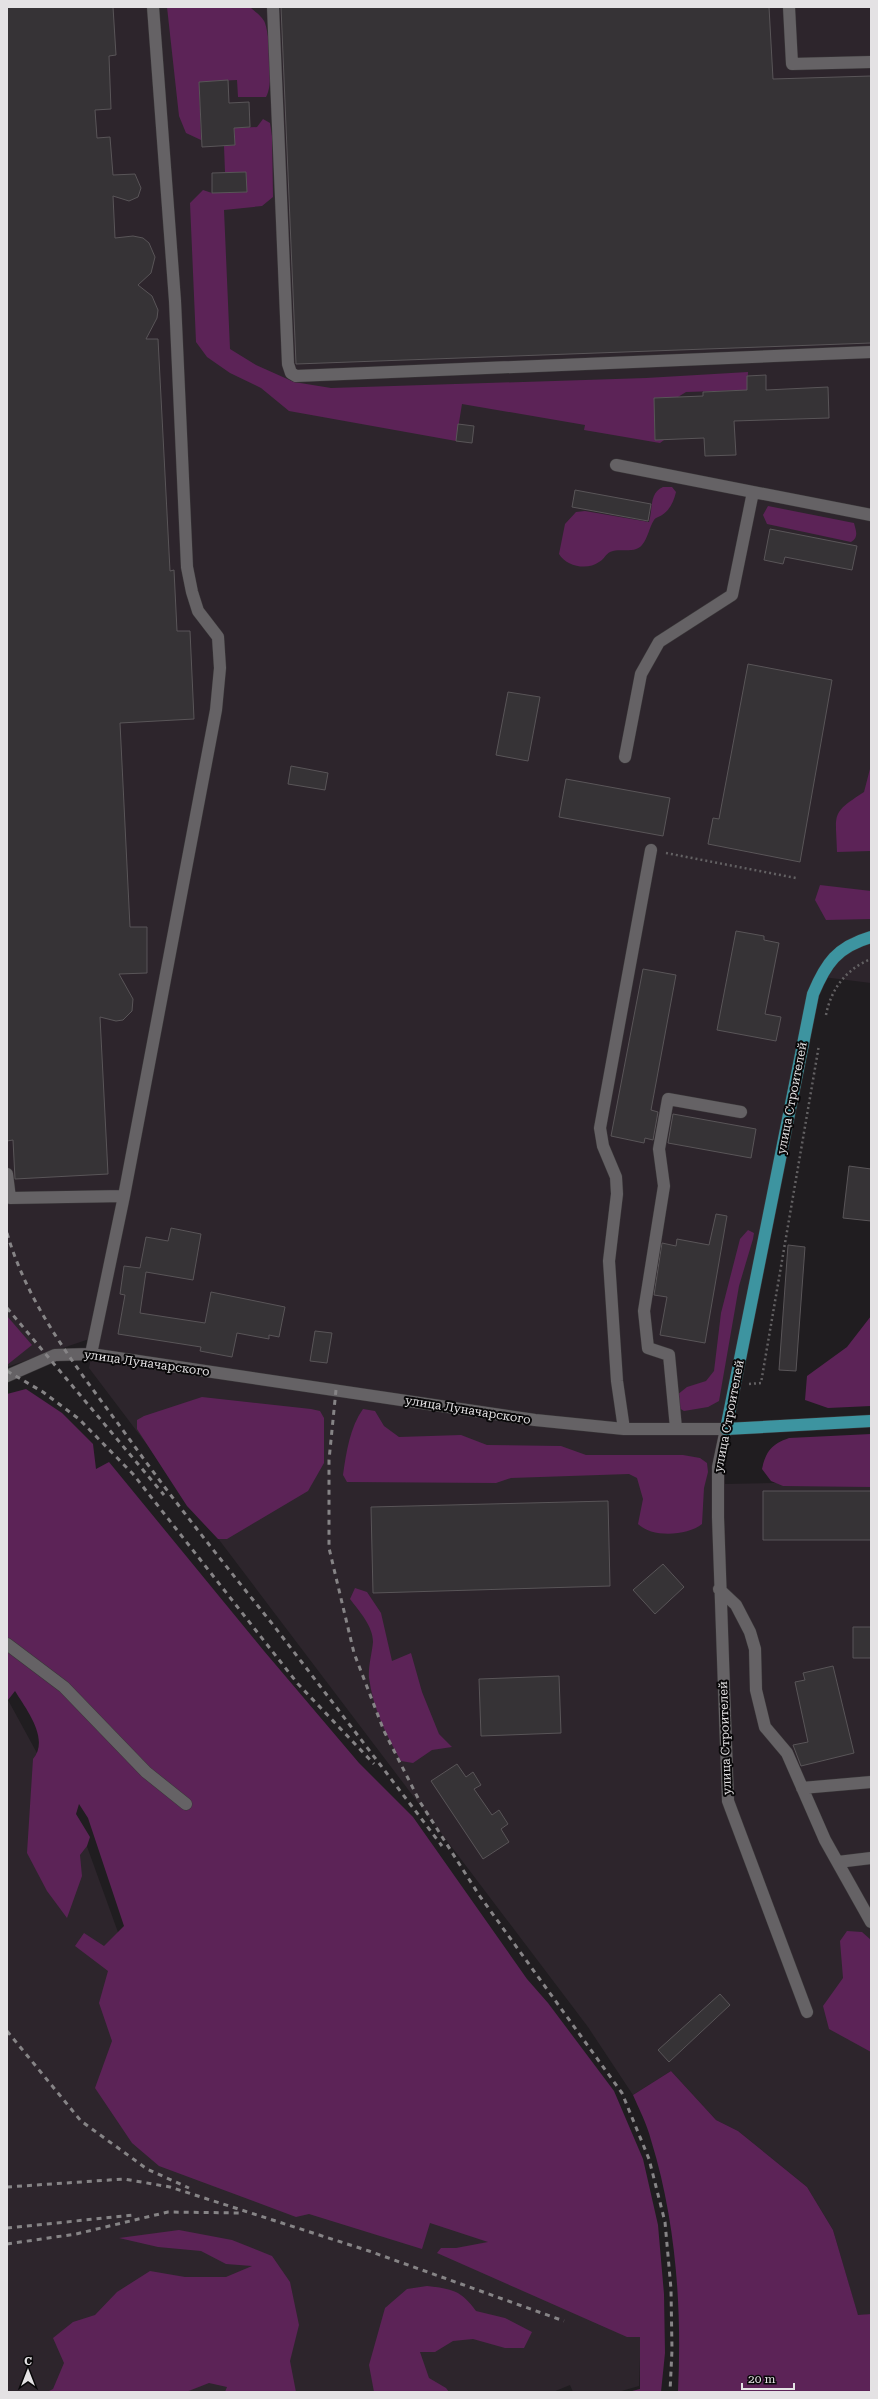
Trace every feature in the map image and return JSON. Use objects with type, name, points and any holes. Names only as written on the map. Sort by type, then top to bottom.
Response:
[{"type":"main road","name":"улица Строителей","points":[[726,1429],[813,994],[829,961],[848,946],[871,937]]},
{"type":"main road","name":"улица Луначарского","points":[[726,1429],[871,1421]]},
{"type":"street","points":[[91,1354],[124,1196],[216,710],[220,668],[218,637],[198,611],[192,592],[187,567],[175,301],[153,7]]},
{"type":"street","points":[[273,7],[288,364],[290,373],[296,376],[871,352]]},
{"type":"street","points":[[789,7],[792,64],[871,62]]},
{"type":"street","points":[[616,465],[871,515]]},
{"type":"street","points":[[625,757],[641,674],[659,642],[732,596],[753,492]]},
{"type":"street","points":[[624,1429],[617,1381],[609,1261],[618,1194],[616,1177],[603,1146],[600,1128],[651,850]]},
{"type":"street","points":[[676,1428],[669,1355],[648,1348],[644,1311],[664,1186],[659,1149],[668,1099],[741,1112]]},
{"type":"street","points":[[7,1174],[9,1198],[124,1196]]},
{"type":"street","name":"улица Луначарского","points":[[7,1376],[55,1355],[68,1353],[91,1354],[535,1420],[624,1429],[726,1429]]},
{"type":"street","name":"улица Строителей","points":[[726,1429],[718,1468],[719,1589],[728,1801],[807,2012]]},
{"type":"street","points":[[719,1589],[736,1605],[750,1632],[755,1648],[756,1690],[760,1714],[765,1727],[787,1753],[802,1788],[838,1862],[871,1922]]},
{"type":"street","points":[[7,1644],[64,1687],[146,1772],[186,1804]]},
{"type":"street","points":[[802,1788],[871,1782]]},
{"type":"street","points":[[838,1862],[871,1858]]},
{"type":"path","points":[[651,850],[796,878]]},
{"type":"path","points":[[825,1019],[829,1000],[844,976],[871,959]]},
{"type":"path","points":[[735,1384],[761,1383],[820,1040]]},
{"type":"shaded area","points":[[7,7],[871,7],[871,983],[815,976],[724,1441],[725,1484],[871,1481],[871,2314],[858,2316],[833,2230],[807,2187],[738,2131],[716,2120],[671,2071],[633,2095],[588,2027],[89,1368],[95,1337],[7,1367]]},
{"type":"shaded area","points":[[167,7],[250,7],[265,23],[267,30],[271,72],[266,97],[238,97],[237,80],[199,82],[201,140],[186,133],[179,116]]},
{"type":"shaded area","points":[[263,119],[270,123],[272,136],[273,197],[262,206],[224,210],[230,349],[256,365],[294,382],[331,388],[646,378],[748,372],[747,390],[686,392],[678,397],[654,398],[655,440],[664,440],[660,443],[584,430],[585,425],[462,404],[456,441],[289,411],[261,388],[230,373],[207,357],[196,342],[190,203],[203,190],[212,193],[247,192],[246,172],[225,172],[224,146],[235,145],[234,128],[257,127]]},
{"type":"shaded area","points":[[663,487],[672,487],[676,492],[674,499],[667,511],[654,520],[646,539],[642,545],[636,549],[617,550],[611,552],[594,565],[583,567],[567,562],[559,554],[565,524],[576,512],[585,511],[649,522],[653,497],[655,493]]},
{"type":"shaded area","points":[[768,506],[854,523],[856,536],[851,542],[767,524],[763,515]]},
{"type":"shaded area","points":[[871,765],[871,851],[837,852],[837,816],[845,805],[864,792]]},
{"type":"shaded area","points":[[820,885],[871,891],[871,919],[826,920],[815,900]]},
{"type":"shaded area","points":[[748,1230],[754,1233],[753,1239],[739,1286],[719,1401],[708,1407],[684,1411],[679,1408],[677,1395],[687,1387],[706,1381],[714,1371],[721,1313],[740,1239]]},
{"type":"shaded area","points":[[7,1316],[32,1345],[7,1365]]},
{"type":"shaded area","points":[[871,1316],[871,1406],[828,1408],[805,1400],[807,1376],[847,1347]]},
{"type":"shaded area","points":[[26,1389],[62,1413],[93,1444],[96,1469],[109,1462],[264,1651],[359,1763],[413,1817],[527,1979],[548,2003],[614,2091],[643,2159],[658,2225],[664,2294],[665,2353],[661,2392],[628,2392],[640,2389],[640,2337],[627,2337],[437,2253],[441,2248],[456,2248],[488,2242],[430,2223],[422,2249],[309,2214],[296,2217],[159,2166],[132,2143],[95,2088],[112,2041],[99,2003],[108,1971],[75,1946],[84,1933],[104,1946],[124,1926],[88,1818],[79,1804],[76,1814],[90,1837],[87,1846],[80,1855],[82,1876],[67,1918],[47,1891],[27,1853],[33,1759],[38,1751],[38,1733],[30,1715],[15,1691],[8,1700],[7,1394]]},
{"type":"shaded area","points":[[202,1397],[311,1409],[320,1411],[324,1418],[324,1463],[308,1491],[227,1539],[218,1539],[187,1506],[137,1429],[137,1420],[144,1416]]},
{"type":"shaded area","points":[[363,1409],[375,1411],[384,1426],[399,1437],[461,1435],[487,1445],[561,1446],[586,1455],[683,1455],[700,1458],[707,1463],[708,1472],[704,1488],[702,1524],[688,1531],[670,1534],[652,1532],[644,1529],[638,1524],[643,1499],[637,1478],[629,1474],[511,1478],[496,1483],[347,1482],[343,1475],[347,1449],[355,1424]]},
{"type":"shaded area","points":[[871,1434],[871,1487],[783,1486],[771,1481],[762,1469],[766,1457],[771,1449],[778,1443],[789,1438]]},
{"type":"shaded area","points":[[355,1588],[367,1592],[381,1613],[392,1661],[411,1653],[422,1692],[439,1734],[452,1747],[432,1750],[413,1763],[401,1761],[385,1731],[377,1711],[371,1689],[369,1674],[373,1642],[371,1630],[365,1619],[350,1599]]},
{"type":"shaded area","points":[[7,1639],[8,1700],[85,1841],[170,2076],[489,2242],[641,2329],[639,2386],[618,2392],[573,2392],[570,2385],[553,2392],[7,2392]]},
{"type":"shaded area","points":[[847,1931],[862,1932],[871,1940],[871,2052],[829,2029],[823,2006],[843,1978],[840,1941]]},
{"type":"shaded area","points":[[671,2071],[716,2120],[738,2131],[807,2187],[833,2230],[858,2315],[871,2314],[871,2392],[678,2392],[678,2296],[672,2233],[660,2171],[645,2122],[633,2095]]},
{"type":"shaded area","points":[[179,2230],[232,2240],[272,2256],[290,2282],[299,2325],[290,2361],[296,2392],[225,2392],[227,2387],[209,2383],[186,2392],[47,2392],[53,2389],[64,2363],[53,2338],[73,2322],[95,2315],[117,2292],[150,2271],[185,2277],[226,2277],[252,2266],[226,2264],[201,2251],[158,2247],[119,2238]]},
{"type":"shaded area","points":[[427,2286],[443,2288],[455,2292],[466,2299],[476,2311],[505,2318],[532,2332],[524,2348],[505,2348],[473,2339],[453,2341],[435,2352],[420,2352],[429,2378],[446,2388],[449,2392],[374,2392],[369,2365],[385,2308],[407,2289]]},
{"type":"building","points":[[7,7],[113,7],[116,55],[109,56],[111,109],[95,110],[97,138],[110,137],[113,175],[135,174],[141,188],[138,197],[129,201],[113,196],[115,238],[133,236],[143,238],[149,243],[155,257],[151,273],[138,285],[152,296],[158,310],[157,318],[146,339],[158,339],[170,571],[174,570],[177,631],[190,631],[194,719],[120,723],[130,927],[147,927],[147,973],[119,974],[133,999],[132,1011],[123,1020],[116,1021],[100,1017],[108,1174],[15,1179],[13,1140],[7,1141]]},
{"type":"building","points":[[281,7],[769,7],[773,79],[871,76],[871,343],[296,364]]},
{"type":"building","points":[[228,80],[229,103],[249,102],[250,127],[234,128],[235,145],[202,147],[199,82]]},
{"type":"building","points":[[246,172],[247,192],[212,193],[212,173]]},
{"type":"building","points":[[766,375],[766,390],[828,387],[829,418],[734,421],[736,455],[705,456],[704,438],[655,440],[654,398],[703,396],[703,392],[747,390],[747,376]]},
{"type":"building","points":[[458,424],[474,426],[472,443],[456,441]]},
{"type":"building","points":[[575,490],[651,504],[648,521],[572,507]]},
{"type":"building","points":[[770,529],[857,546],[852,570],[785,557],[783,564],[764,560]]},
{"type":"building","points":[[748,664],[832,680],[800,862],[708,844],[713,818],[719,819]]},
{"type":"building","points":[[508,692],[540,697],[528,761],[496,755]]},
{"type":"building","points":[[291,766],[328,773],[325,790],[288,784]]},
{"type":"building","points":[[566,779],[670,798],[663,836],[559,817]]},
{"type":"building","points":[[736,931],[764,936],[764,940],[779,943],[765,1014],[781,1017],[776,1041],[717,1030]]},
{"type":"building","points":[[643,969],[676,975],[651,1110],[658,1112],[653,1140],[645,1138],[644,1143],[611,1136]]},
{"type":"building","points":[[673,1114],[756,1129],[751,1158],[668,1143]]},
{"type":"building","points":[[849,1166],[871,1169],[871,1221],[843,1218]]},
{"type":"building","points":[[716,1214],[727,1216],[705,1343],[660,1335],[667,1297],[654,1295],[662,1243],[676,1246],[677,1239],[709,1245]]},
{"type":"building","points":[[171,1228],[201,1234],[193,1280],[146,1272],[140,1313],[205,1323],[211,1292],[285,1307],[279,1337],[269,1335],[269,1339],[237,1333],[232,1357],[200,1351],[201,1347],[118,1334],[125,1295],[120,1294],[124,1266],[140,1268],[146,1237],[168,1241]]},
{"type":"building","points":[[788,1245],[805,1247],[796,1371],[779,1370]]},
{"type":"building","points":[[315,1331],[332,1333],[327,1363],[310,1361]]},
{"type":"building","points":[[763,1491],[871,1491],[871,1540],[763,1540]]},
{"type":"building","points":[[608,1501],[610,1586],[373,1593],[371,1507]]},
{"type":"building","points":[[663,1564],[684,1587],[655,1614],[633,1590]]},
{"type":"building","points":[[853,1627],[871,1627],[871,1658],[853,1658]]},
{"type":"building","points":[[833,1666],[854,1753],[801,1766],[793,1745],[808,1742],[795,1682],[805,1680],[803,1673]]},
{"type":"building","points":[[559,1676],[561,1733],[481,1736],[479,1679]]},
{"type":"building","points":[[457,1764],[466,1777],[473,1772],[481,1785],[474,1789],[492,1815],[499,1810],[508,1824],[501,1829],[509,1842],[483,1859],[431,1781]]},
{"type":"building","points":[[720,1994],[730,2005],[669,2062],[658,2050]]},
{"type":"railway","points":[[7,1233],[29,1290],[76,1367],[147,1464],[274,1626],[442,1846]]},
{"type":"railway","points":[[7,1308],[164,1495]]},
{"type":"railway","points":[[7,1371],[43,1392],[79,1419],[133,1474],[298,1684],[374,1764]]},
{"type":"railway","points":[[336,1390],[329,1460],[329,1548],[354,1653],[384,1731],[420,1802],[479,1895],[622,2093],[649,2159],[665,2222],[671,2289],[672,2350],[670,2392]]},
{"type":"railway","points":[[7,2031],[81,2121],[147,2169],[189,2188]]},
{"type":"railway","points":[[7,2187],[124,2179],[170,2187],[369,2251],[564,2321]]},
{"type":"railway","points":[[7,2244],[76,2234],[168,2212],[242,2213]]},
{"type":"railway","points":[[7,2228],[134,2215]]}]
